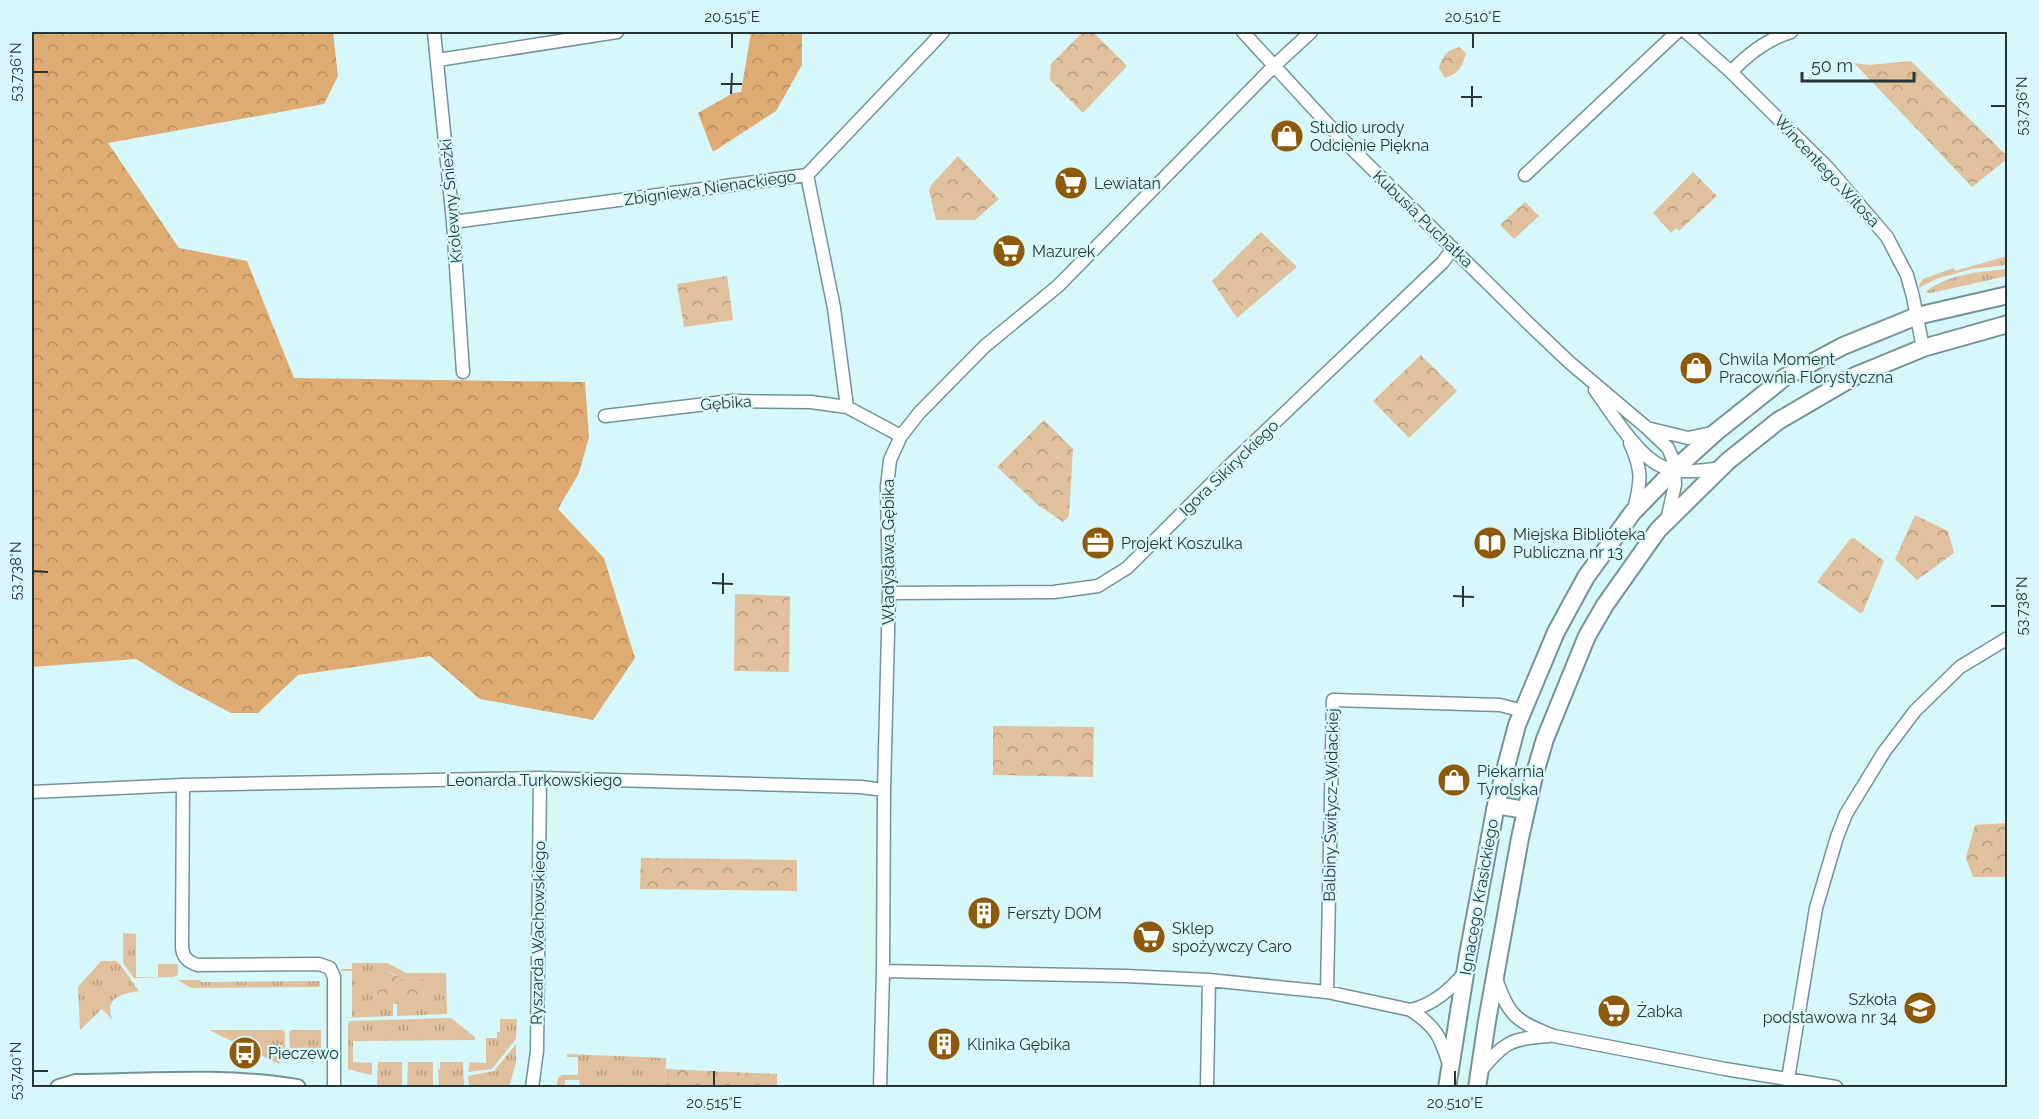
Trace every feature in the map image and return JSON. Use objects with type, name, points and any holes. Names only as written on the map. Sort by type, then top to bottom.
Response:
[{"type":"main road","points":[[1917,316],[2007,295]]},
{"type":"main road","name":"Ignacego Krasickiego","points":[[1447,1088],[1496,805],[1517,726],[1556,632],[1586,577],[1633,512],[1675,469],[1716,432],[1785,377],[1843,346],[1917,316]]},
{"type":"main road","points":[[1923,348],[2007,324]]},
{"type":"main road","name":"Ignacego Krasickiego","points":[[1478,1080],[1526,810],[1545,739],[1587,636],[1605,605],[1667,520],[1721,468],[1778,421],[1855,376],[1923,348]]},
{"type":"main road","points":[[1496,805],[1526,810]]},
{"type":"main road","points":[[59,1088],[76,1083],[186,1082],[243,1083],[297,1088]]},
{"type":"street","name":"Królewny Śnieżki","points":[[434,32],[453,222],[463,372]]},
{"type":"street","points":[[438,60],[617,32]]},
{"type":"street","name":"Zbigniewa Nienackiego","points":[[453,222],[807,175],[943,32]]},
{"type":"street","name":"Kubusia Puchatka","points":[[1243,32],[1337,135],[1526,321],[1668,448],[1675,469]]},
{"type":"street","name":"Władysława Gębika","points":[[880,1088],[889,593],[887,486],[890,460],[901,436],[920,413],[985,346],[1058,285],[1274,66],[1311,32]]},
{"type":"street","points":[[1525,175],[1677,32]]},
{"type":"street","name":"Wincentego Witosa","points":[[1686,32],[1731,72],[1828,168],[1887,237],[1907,275],[1923,348]]},
{"type":"street","points":[[1731,72],[1745,57],[1770,40],[1791,32]]},
{"type":"street","points":[[807,175],[834,308],[847,406]]},
{"type":"street","name":"Igora Sikiryckiego","points":[[889,593],[1054,592],[1098,586],[1127,568],[1227,468],[1443,262],[1453,248]]},
{"type":"street","name":"Kubusia Puchatka","points":[[1584,374],[1626,433],[1660,466],[1694,472],[1721,468]]},
{"type":"street","name":"Gębika","points":[[605,416],[732,400],[811,402],[847,406],[901,436]]},
{"type":"street","name":"Kubusia Puchatka","points":[[1647,428],[1688,438],[1716,432]]},
{"type":"street","name":"Kubusia Puchatka","points":[[1626,433],[1637,458],[1641,481],[1633,512]]},
{"type":"street","points":[[1667,520],[1675,485],[1675,469]]},
{"type":"street","points":[[1788,1080],[1816,908],[1846,814],[1884,752],[1915,711],[1960,667],[2007,638]]},
{"type":"street","name":"Balbiny Świtycz-Widackiej","points":[[1327,992],[1333,700],[1500,705],[1523,711]]},
{"type":"street","name":"Leonarda Turkowskiego","points":[[32,792],[183,785],[540,778],[861,787],[884,790]]},
{"type":"street","name":"Ryszarda Wachowskiego","points":[[532,1088],[537,1051],[540,778]]},
{"type":"street","points":[[183,785],[182,946],[184,956],[191,963],[198,964],[319,964],[330,968],[334,977],[334,1088]]},
{"type":"street","points":[[1411,1010],[1423,1007],[1443,995],[1466,970]]},
{"type":"street","points":[[883,971],[1126,976],[1209,980],[1327,992],[1411,1010],[1437,1032],[1450,1067]]},
{"type":"street","points":[[1495,975],[1504,1003],[1515,1016],[1532,1027],[1554,1036],[1725,1069],[1836,1087]]},
{"type":"street","points":[[1207,1088],[1209,980]]},
{"type":"street","points":[[1478,1080],[1501,1048],[1509,1042],[1530,1037],[1554,1036]]},
{"type":"green space","points":[[32,32],[333,32],[338,76],[324,104],[108,143],[179,248],[247,261],[294,378],[585,382],[589,437],[579,473],[558,509],[604,558],[635,658],[593,720],[480,699],[430,656],[298,675],[258,713],[231,713],[178,685],[136,659],[32,667]]},
{"type":"green space","points":[[751,32],[802,32],[802,65],[776,111],[713,152],[698,113],[733,93],[741,92]]},
{"type":"green space","points":[[1083,32],[1093,32],[1127,66],[1083,113],[1050,80],[1051,64]]},
{"type":"green space","points":[[1460,47],[1466,54],[1463,63],[1456,72],[1445,78],[1439,68],[1441,60],[1446,54]]},
{"type":"green space","points":[[1911,61],[2007,156],[2007,159],[1972,187],[1854,63],[1869,65]]},
{"type":"green space","points":[[958,156],[999,199],[975,220],[936,220],[929,190]]},
{"type":"green space","points":[[1693,172],[1717,196],[1679,231],[1676,228],[1671,233],[1653,213]]},
{"type":"green space","points":[[1525,202],[1539,216],[1514,239],[1500,225]]},
{"type":"green space","points":[[1261,232],[1297,267],[1237,318],[1212,281]]},
{"type":"green space","points":[[2007,256],[2007,265],[1972,269],[1936,279],[1919,288],[1923,279],[1954,268],[1955,271]]},
{"type":"green space","points":[[2007,269],[2007,276],[1931,293],[1925,292],[1954,278]]},
{"type":"green space","points":[[727,276],[733,320],[684,327],[677,284]]},
{"type":"green space","points":[[1421,355],[1457,391],[1409,438],[1373,401]]},
{"type":"green space","points":[[1044,420],[1073,449],[1069,516],[1063,522],[1038,505],[997,467]]},
{"type":"green space","points":[[1915,515],[1948,531],[1954,553],[1917,580],[1895,559]]},
{"type":"green space","points":[[1854,538],[1884,561],[1863,612],[1860,613],[1817,582],[1850,539]]},
{"type":"green space","points":[[735,594],[790,596],[789,672],[734,671]]},
{"type":"green space","points":[[993,726],[1094,727],[1093,777],[993,775]]},
{"type":"green space","points":[[2007,823],[2007,877],[1973,877],[1966,858],[1975,825]]},
{"type":"green space","points":[[641,858],[797,860],[797,891],[640,889]]},
{"type":"green space","points":[[123,933],[136,934],[136,977],[158,977],[158,964],[178,964],[178,975],[173,977],[134,978],[123,963]]},
{"type":"green space","points":[[101,961],[117,961],[139,991],[120,996],[112,1002],[110,1007],[113,1020],[102,1009],[80,1030],[78,987]]},
{"type":"green space","points":[[352,963],[387,963],[406,973],[446,973],[447,1014],[397,1016],[397,1003],[427,1002],[398,976],[377,969],[377,1003],[393,1003],[393,1016],[341,1018],[352,1017],[352,971],[341,971],[341,969],[352,969]]},
{"type":"green space","points":[[377,969],[383,969],[404,980],[427,980],[427,1003],[377,1004]]},
{"type":"green space","points":[[178,980],[200,980],[201,982],[320,981],[320,987],[191,988]]},
{"type":"green space","points":[[451,1018],[475,1037],[475,1040],[353,1041],[353,1062],[372,1063],[372,1074],[348,1069],[348,1023],[350,1021]]},
{"type":"green space","points":[[500,1019],[517,1019],[516,1039],[492,1069],[468,1072],[470,1062],[486,1063],[486,1038],[497,1038],[497,1032],[500,1032]]},
{"type":"green space","points":[[209,1030],[282,1030],[285,1032],[285,1049],[279,1064]]},
{"type":"green space","points":[[292,1030],[321,1030],[321,1048],[290,1048],[289,1032]]},
{"type":"green space","points":[[516,1044],[516,1063],[509,1087],[469,1087],[468,1076],[494,1071]]},
{"type":"green space","points":[[567,1054],[666,1058],[665,1087],[580,1087],[579,1080],[565,1080],[565,1087],[556,1088],[558,1078],[562,1075],[578,1075],[578,1057],[567,1057]]},
{"type":"green space","points":[[378,1062],[402,1062],[402,1087],[377,1085]]},
{"type":"green space","points":[[408,1062],[433,1062],[433,1087],[407,1086]]},
{"type":"green space","points":[[440,1062],[463,1062],[464,1087],[439,1087]]},
{"type":"green space","points":[[666,1069],[777,1074],[777,1087],[665,1087]]},
{"type":"place","name":"Studio urody Odcienie Piękna","points":[[1287,136]]},
{"type":"place","name":"Lewiatan","points":[[1071,183]]},
{"type":"place","name":"Mazurek","points":[[1009,251]]},
{"type":"place","name":"Chwila Moment Pracownia Florystyczna","points":[[1696,368]]},
{"type":"place","name":"Projekt Koszulka","points":[[1098,543]]},
{"type":"place","name":"Miejska Biblioteka Publiczna nr 13","points":[[1490,543]]},
{"type":"place","name":"Piekarnia Tyrolska","points":[[1454,780]]},
{"type":"place","name":"Ferszty DOM","points":[[984,913]]},
{"type":"place","name":"Sklep spożywczy Caro","points":[[1149,937]]},
{"type":"place","name":"Szkoła podstawowa nr 34","points":[[1920,1008]]},
{"type":"place","name":"Żabka","points":[[1614,1011]]},
{"type":"place","name":"Klinika Gębika","points":[[944,1044]]},
{"type":"place","name":"Pieczewo","points":[[245,1053]]}]
